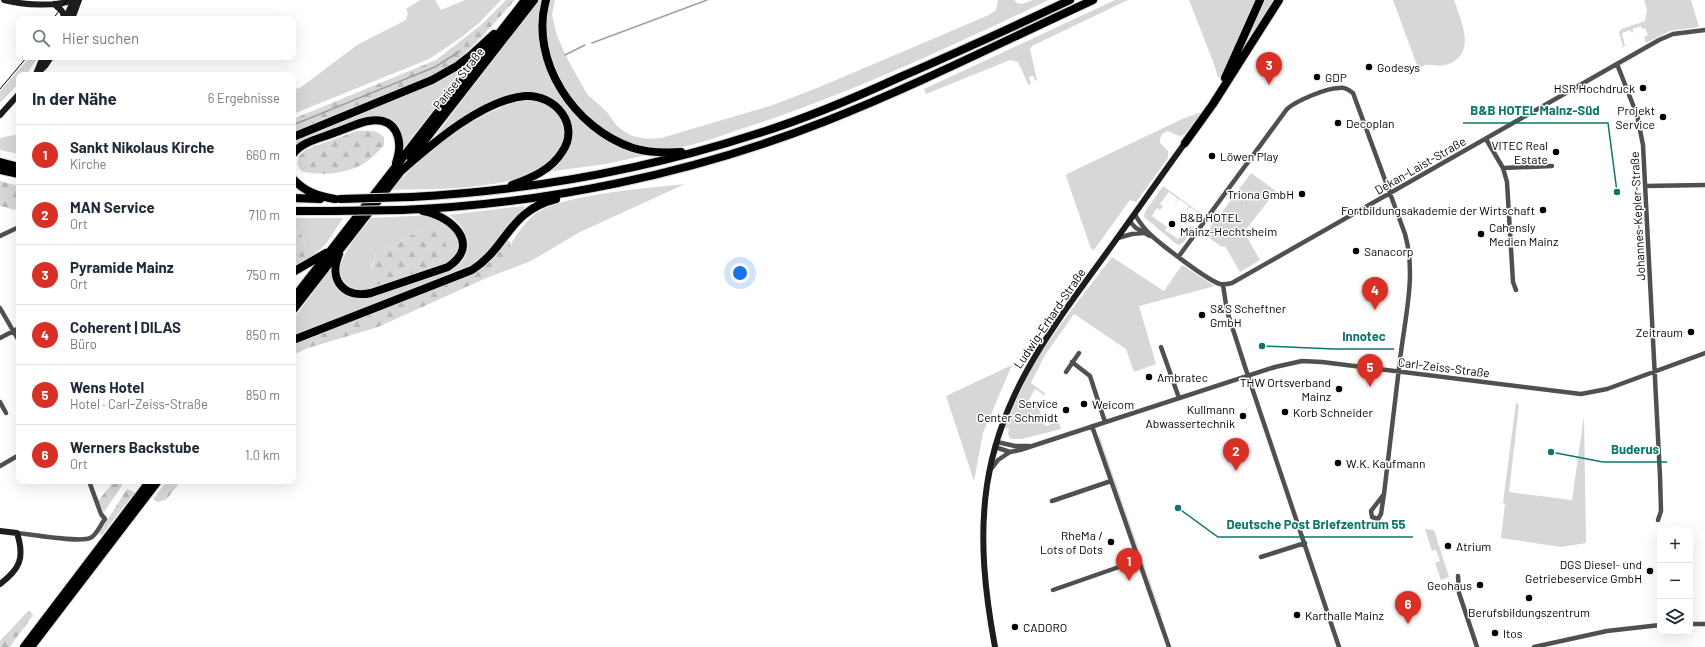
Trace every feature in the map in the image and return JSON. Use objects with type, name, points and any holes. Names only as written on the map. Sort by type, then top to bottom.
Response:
[{"type":"highway","points":[[296,306],[344,244],[525,0]]},
{"type":"highway","name":"Pariser Straße","points":[[398,170],[534,0]]},
{"type":"highway","points":[[546,0],[542,29],[547,56],[562,90],[581,115],[594,127],[611,139],[640,150],[668,153],[708,149]]},
{"type":"highway","points":[[296,198],[338,199],[411,197],[492,191],[566,181],[625,170],[708,149],[757,134],[834,106],[944,58],[1070,0]]},
{"type":"highway","points":[[296,211],[402,210],[522,200],[603,186],[714,159],[762,144],[825,121],[886,96],[1093,0]]},
{"type":"highway","points":[[1213,104],[1260,0]]},
{"type":"highway","points":[[1186,142],[1213,104],[1279,0]]},
{"type":"highway","points":[[296,136],[445,74],[470,56],[511,19]]},
{"type":"highway","points":[[296,295],[331,249],[398,170],[458,125],[498,104],[525,96],[535,96],[550,101],[562,111],[567,122],[568,140],[563,152],[555,162],[540,172],[520,182],[492,191]]},
{"type":"highway","points":[[296,150],[308,142],[367,121],[380,121],[396,130],[400,140],[398,170]]},
{"type":"highway","points":[[0,162],[16,166]]},
{"type":"highway","points":[[0,170],[16,173]]},
{"type":"highway","points":[[296,182],[305,190],[314,195],[338,199]]},
{"type":"highway","points":[[296,339],[466,273],[478,266],[490,256],[514,223],[523,214],[535,206],[550,200],[603,186]]},
{"type":"highway","points":[[344,244],[336,264],[336,274],[337,280],[344,289],[351,294],[364,295],[448,267],[456,260],[462,251],[462,238],[459,231],[450,222],[438,215],[414,209]]},
{"type":"highway","points":[[296,270],[331,249]]},
{"type":"highway","points":[[24,647],[148,484]]},
{"type":"highway","points":[[31,647],[156,484]]},
{"type":"main road","points":[[4,0],[26,3],[54,4],[71,1]]},
{"type":"main road","points":[[26,3],[41,0]]},
{"type":"main road","points":[[73,16],[79,0]]},
{"type":"main road","points":[[71,1],[73,16]]},
{"type":"main road","points":[[66,16],[71,1]]},
{"type":"main road","points":[[54,4],[62,11],[64,16]]},
{"type":"main road","points":[[37,72],[42,60]]},
{"type":"main road","points":[[39,72],[46,66],[49,60]]},
{"type":"main road","points":[[0,115],[16,97]]},
{"type":"main road","name":"Ludwig-Erhard-Straße","points":[[995,647],[987,599],[983,560],[984,511],[989,471],[996,444],[1011,401],[1026,370],[1051,330],[1186,142]]},
{"type":"main road","points":[[0,530],[17,533],[21,548],[19,563],[12,574],[0,584]]},
{"type":"street","name":"Dekan-Laist-Straße","points":[[1223,285],[1232,283],[1244,277],[1667,36],[1705,30]]},
{"type":"street","name":"Johannes-Kepler-Straße","points":[[1617,64],[1629,92],[1640,127],[1645,186],[1661,483],[1661,511],[1658,520]]},
{"type":"street","points":[[1179,256],[1287,109],[1299,100],[1335,88],[1346,89],[1355,97],[1408,244],[1410,262],[1409,286],[1384,494],[1380,518],[1374,519],[1371,512],[1384,494]]},
{"type":"street","points":[[1486,139],[1503,168],[1507,182],[1513,282],[1516,290]]},
{"type":"street","points":[[1503,168],[1552,166]]},
{"type":"street","points":[[1645,186],[1705,185]]},
{"type":"street","points":[[1135,214],[1141,224],[1152,236],[1213,281],[1223,285],[1227,311],[1339,647]]},
{"type":"street","points":[[1129,221],[1143,233],[1152,236]]},
{"type":"street","points":[[0,236],[16,228]]},
{"type":"street","points":[[1116,239],[1127,235],[1143,233]]},
{"type":"street","points":[[0,308],[16,335]]},
{"type":"street","points":[[0,338],[14,331]]},
{"type":"street","points":[[1161,347],[1179,398]]},
{"type":"street","points":[[1066,372],[1079,353]]},
{"type":"street","name":"Carl-Zeiss-Straße","points":[[989,471],[998,460],[1010,452],[1285,364],[1312,361],[1581,394],[1601,391],[1705,353]]},
{"type":"street","points":[[1072,362],[1090,376],[1105,422]]},
{"type":"street","points":[[0,402],[6,413]]},
{"type":"street","points":[[1092,426],[1169,647]]},
{"type":"street","points":[[996,444],[1010,452]]},
{"type":"street","name":"Carl-Zeiss-Straße","points":[[996,444],[1015,446],[1034,445]]},
{"type":"street","points":[[0,466],[16,457]]},
{"type":"street","points":[[1052,501],[1111,480]]},
{"type":"street","points":[[17,533],[88,539],[95,534],[105,519],[101,514],[89,484]]},
{"type":"street","points":[[1261,557],[1305,543]]},
{"type":"street","points":[[1053,590],[1139,560]]},
{"type":"street","points":[[1458,576],[1459,593],[1477,647]]},
{"type":"street","points":[[1693,624],[1705,624]]},
{"type":"street","points":[[1534,647],[1607,631],[1657,625]]},
{"type":"green space","points":[[420,0],[435,0],[441,10],[465,0],[501,0],[480,22],[462,37],[429,59],[296,113],[296,89],[300,88],[357,45],[406,20],[408,13],[406,9]]},
{"type":"green space","points":[[506,0],[515,0],[456,62],[446,69],[296,133],[296,118],[436,60],[481,25]]},
{"type":"green space","points":[[539,0],[544,0],[549,69],[588,127],[603,138],[617,145],[647,155],[606,164],[546,172],[561,159],[570,120],[558,103],[517,94],[430,143]]},
{"type":"green space","points":[[551,0],[555,0],[552,15],[557,36],[567,58],[587,94],[607,112],[616,125],[625,132],[632,136],[647,139],[661,138],[773,105],[817,88],[989,15],[996,10],[998,0],[1014,0],[1017,3],[1022,4],[1033,0],[1049,0],[936,53],[859,86],[781,116],[699,143],[678,148],[656,149],[643,147],[617,138],[595,123],[576,104],[557,71],[549,48],[546,24]]},
{"type":"green space","points":[[1115,0],[1128,0],[1032,46],[1030,49],[1037,80],[1035,81],[1033,76],[1029,77],[1031,85],[1028,84],[1018,62],[1010,60],[926,94],[924,89]]},
{"type":"green space","points":[[1189,0],[1258,0],[1222,78],[1218,77]]},
{"type":"green space","points":[[1262,0],[1276,0],[1231,74]]},
{"type":"green space","points":[[1393,0],[1454,0],[1465,37],[1462,54],[1456,60],[1446,65],[1426,65],[1418,68]]},
{"type":"green space","points":[[1644,0],[1691,0],[1699,27],[1670,31],[1646,43],[1644,37],[1648,35],[1645,28],[1642,29],[1641,26],[1633,29],[1632,33],[1630,30],[1622,33],[1625,46],[1619,49],[1623,46],[1619,33],[1621,29],[1645,21],[1647,10]]},
{"type":"green space","points":[[475,56],[403,149],[400,134],[382,118],[304,141],[296,146],[296,140]]},
{"type":"green space","points":[[27,60],[36,60],[28,72],[17,72]]},
{"type":"green space","points":[[16,73],[16,86],[0,103],[0,91]]},
{"type":"green space","points":[[535,100],[552,107],[560,115],[563,119],[565,132],[559,152],[543,167],[521,178],[493,184],[436,189],[391,190],[423,157],[458,131],[485,115],[503,107],[521,101]]},
{"type":"green space","points":[[1202,112],[1184,135],[1179,136],[1168,131],[1162,134],[1160,143],[1168,151],[1168,158],[1136,202],[1130,200],[1094,250],[1091,249],[1066,176],[1067,174],[1182,119]]},
{"type":"green space","points":[[357,131],[371,131],[378,133],[384,137],[384,145],[368,160],[351,169],[337,173],[322,174],[301,171],[297,164],[299,156],[307,149]]},
{"type":"green space","points":[[16,135],[16,153],[0,150],[0,138]]},
{"type":"green space","points":[[1251,173],[1276,191],[1244,232],[1260,260],[1240,272],[1225,246],[1222,247],[1205,235]]},
{"type":"green space","points":[[0,181],[16,185],[15,210],[0,206]]},
{"type":"green space","points":[[685,184],[580,232],[531,261],[484,279],[501,264],[520,229],[534,215],[547,208],[564,202],[606,193]]},
{"type":"green space","points":[[1163,186],[1203,215],[1196,224],[1191,220],[1194,221],[1199,213],[1190,207],[1183,214],[1189,206],[1179,199],[1173,207],[1178,199],[1169,192],[1160,204],[1163,206],[1160,210],[1157,208],[1152,216],[1167,227],[1165,230],[1178,239],[1180,236],[1183,237],[1190,226],[1194,227],[1184,242],[1179,245],[1144,217],[1145,212]]},
{"type":"green space","points":[[523,206],[525,208],[511,222],[488,251],[474,264],[296,336],[296,316],[332,266],[334,282],[341,292],[346,296],[353,298],[369,298],[453,269],[462,262],[467,253],[468,246],[466,234],[459,223],[449,215]]},
{"type":"green space","points":[[432,215],[453,228],[460,241],[455,255],[450,261],[436,268],[443,258],[443,233],[426,227],[391,247],[383,248],[377,251],[371,269],[383,285],[373,289],[363,290],[356,289],[345,283],[341,274],[341,265],[345,255],[351,244],[371,218]]},
{"type":"green space","points":[[296,218],[343,218],[326,244],[308,260],[305,259],[303,237],[297,231]]},
{"type":"green space","points":[[426,227],[439,228],[443,233],[447,249],[436,268],[383,285],[376,284],[370,275],[377,251],[382,248],[391,247]]},
{"type":"green space","points":[[296,230],[303,237],[305,259],[296,265]]},
{"type":"green space","points":[[506,240],[510,241],[510,247],[506,258],[484,279],[378,327],[308,348],[296,354],[296,343],[298,342],[474,274],[495,257]]},
{"type":"green space","points":[[1112,257],[1164,291],[1182,265],[1215,286],[1139,306],[1156,364],[1134,372],[1126,349],[1074,314],[1045,355],[1031,383],[1046,394],[1044,395],[1035,389],[1029,400],[1038,406],[1045,426],[1059,422],[1061,429],[1022,439],[1011,439],[1008,434],[1009,428],[1005,428],[1006,424],[1030,371],[1059,327]]},
{"type":"green space","points":[[1012,365],[983,433],[974,481],[946,396]]},
{"type":"green space","points":[[1516,402],[1519,405],[1509,492],[1572,500],[1584,416],[1586,543],[1561,547],[1501,538],[1505,504],[1503,503]]},
{"type":"green space","points":[[1099,435],[1162,616],[1099,439]]},
{"type":"green space","points":[[123,484],[104,512],[98,501],[111,485]]},
{"type":"green space","points":[[165,484],[179,484],[166,500],[157,502],[153,499]]},
{"type":"green space","points":[[127,489],[135,492],[101,536],[99,533]]},
{"type":"green space","points":[[1425,529],[1434,530],[1449,577],[1441,580],[1435,563],[1440,561],[1436,550],[1432,551]]},
{"type":"green space","points":[[29,610],[33,615],[10,647],[0,647],[0,641]]},
{"type":"waterway","points":[[592,43],[707,0]]},
{"type":"waterway","points":[[565,55],[585,45]]},
{"type":"waterway","points":[[296,124],[435,67],[460,51]]},
{"type":"tram line","points":[[55,16],[67,0]]},
{"type":"tram line","points":[[0,89],[24,60]]},
{"type":"place","name":"Godesys","points":[[1369,67]]},
{"type":"place","name":"GDP","points":[[1317,77]]},
{"type":"place","name":"Pyramide Mainz","points":[[1269,85]]},
{"type":"place","name":"HSR Hochdruck","points":[[1643,88]]},
{"type":"place","name":"Projekt Service","points":[[1663,117]]},
{"type":"place","name":"Decoplan","points":[[1338,123]]},
{"type":"place","name":"VITEC Real Estate","points":[[1556,152]]},
{"type":"place","name":"Löwen Play","points":[[1212,156]]},
{"type":"place","name":"B&B HOTEL Mainz-Süd","points":[[1617,192]]},
{"type":"place","name":"Triona GmbH","points":[[1302,194]]},
{"type":"place","name":"Fortbildungsakademie der Wirtschaft","points":[[1543,210]]},
{"type":"place","name":"B&B HOTEL Mainz-Hechtsheim","points":[[1172,224]]},
{"type":"place","name":"Cahensly Medien Mainz","points":[[1481,234]]},
{"type":"place","name":"Sanacorp","points":[[1356,251]]},
{"type":"place","name":"Coherent | DILAS","points":[[1375,310]]},
{"type":"place","name":"S&S Scheftner GmbH","points":[[1202,315]]},
{"type":"place","name":"Zeitraum","points":[[1691,332]]},
{"type":"place","name":"Innotec","points":[[1262,346]]},
{"type":"place","name":"Ambratec","points":[[1149,377]]},
{"type":"place","name":"Wens Hotel","points":[[1370,387]]},
{"type":"place","name":"THW Ortsverband Mainz","points":[[1339,389]]},
{"type":"place","name":"Weicom","points":[[1084,404]]},
{"type":"place","name":"Service Center Schmidt","points":[[1066,410]]},
{"type":"place","name":"Korb Schneider","points":[[1285,412]]},
{"type":"place","name":"Kullmann Abwassertechnik","points":[[1243,416]]},
{"type":"place","name":"Buderus","points":[[1551,452]]},
{"type":"place","name":"W.K. Kaufmann","points":[[1338,463]]},
{"type":"place","name":"MAN Service","points":[[1236,471]]},
{"type":"place","name":"Deutsche Post Briefzentrum 55","points":[[1178,508]]},
{"type":"place","name":"RheMa / Lots of Dots","points":[[1111,542]]},
{"type":"place","name":"Atrium","points":[[1448,546]]},
{"type":"place","name":"DGS Diesel- und Getriebeservice GmbH","points":[[1650,571]]},
{"type":"place","name":"Sankt Nikolaus Kirche","points":[[1129,581]]},
{"type":"place","name":"Geohaus","points":[[1480,585]]},
{"type":"place","name":"Berufsbildungszentrum","points":[[1529,598]]},
{"type":"place","name":"Karthalle Mainz","points":[[1297,615]]},
{"type":"place","name":"Werners Backstube","points":[[1408,624]]},
{"type":"place","name":"CADORO","points":[[1015,627]]},
{"type":"place","name":"Itos","points":[[1495,633]]}]
